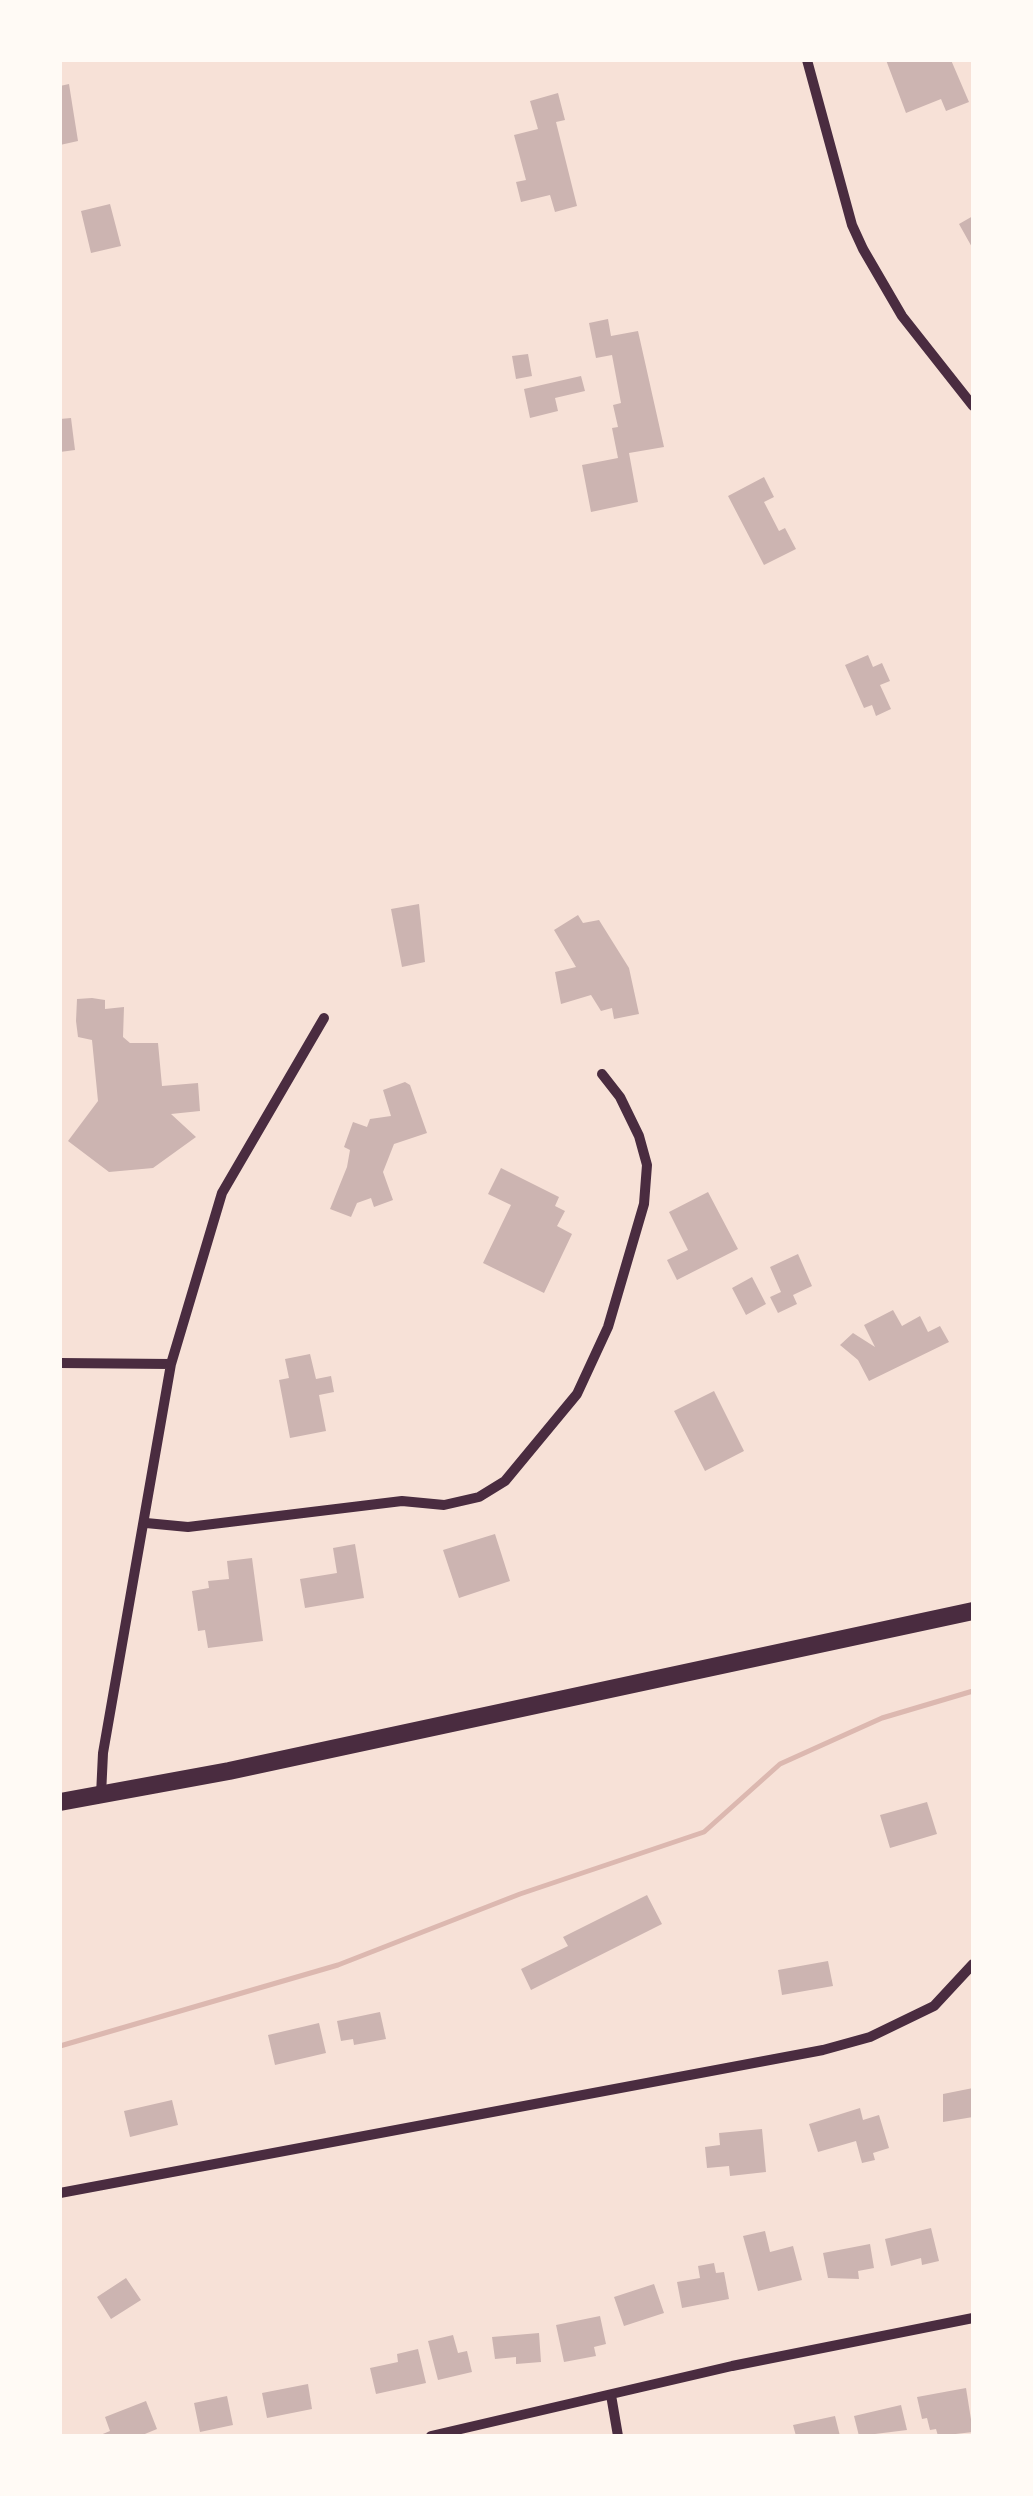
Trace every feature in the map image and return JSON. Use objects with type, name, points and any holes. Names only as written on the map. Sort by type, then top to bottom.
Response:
[{"type":"main road","points":[[60,1802],[973,1612]]},
{"type":"street","points":[[808,60],[852,225],[863,249],[902,316],[973,406]]},
{"type":"street","points":[[101,1796],[103,1753],[171,1364],[222,1193],[324,1018]]},
{"type":"street","points":[[146,1523],[188,1526],[402,1502],[444,1505],[479,1497],[506,1481],[577,1394],[608,1327],[644,1204],[647,1164],[639,1136],[620,1097],[602,1074]]},
{"type":"street","points":[[60,1364],[171,1364]]},
{"type":"street","points":[[60,2192],[823,2050],[870,2037],[934,2006],[973,1964]]},
{"type":"street","points":[[431,2436],[973,2318]]},
{"type":"street","points":[[611,2395],[618,2436]]},
{"type":"building","points":[[886,60],[951,60],[969,102],[946,111],[941,99],[906,113]]},
{"type":"building","points":[[69,84],[78,141],[60,145],[60,86]]},
{"type":"building","points":[[558,93],[565,120],[556,122],[577,206],[555,212],[550,195],[521,202],[516,182],[526,180],[514,135],[538,129],[530,101]]},
{"type":"building","points":[[110,204],[121,246],[91,253],[81,211]]},
{"type":"building","points":[[973,216],[973,249],[959,224]]},
{"type":"building","points":[[608,319],[611,336],[638,331],[664,447],[629,453],[638,502],[591,512],[582,465],[618,458],[612,428],[618,427],[613,405],[621,403],[612,355],[596,358],[589,323]]},
{"type":"building","points":[[528,354],[532,376],[516,379],[512,356]]},
{"type":"building","points":[[581,376],[585,391],[555,398],[558,411],[530,418],[524,389]]},
{"type":"building","points":[[71,418],[75,450],[60,452],[60,419]]},
{"type":"building","points":[[764,477],[774,497],[764,502],[779,531],[785,528],[796,549],[764,565],[728,496]]},
{"type":"building","points":[[868,655],[873,667],[882,663],[890,681],[880,685],[891,709],[876,716],[872,705],[864,708],[845,665]]},
{"type":"building","points":[[419,904],[425,962],[402,967],[391,909]]},
{"type":"building","points":[[578,915],[583,923],[599,920],[629,968],[639,1014],[614,1019],[612,1008],[601,1011],[591,995],[561,1004],[555,972],[576,967],[554,930]]},
{"type":"building","points":[[77,999],[105,1000],[105,1009],[124,1007],[123,1037],[130,1043],[158,1043],[162,1086],[198,1083],[200,1111],[171,1114],[196,1137],[153,1168],[109,1172],[68,1141],[98,1101],[92,1040],[78,1037],[76,1021]]},
{"type":"building","points":[[405,1082],[410,1085],[427,1133],[394,1144],[383,1172],[393,1200],[374,1207],[371,1198],[357,1203],[351,1217],[330,1209],[347,1167],[350,1150],[344,1147],[353,1122],[367,1127],[370,1119],[391,1116],[383,1090]]},
{"type":"building","points":[[501,1168],[559,1197],[555,1206],[565,1211],[557,1226],[572,1234],[544,1293],[483,1263],[511,1205],[488,1194]]},
{"type":"building","points":[[708,1192],[738,1249],[677,1280],[667,1260],[688,1250],[669,1212]]},
{"type":"building","points":[[798,1254],[812,1286],[793,1295],[797,1304],[778,1313],[770,1297],[781,1292],[770,1267]]},
{"type":"building","points":[[752,1277],[766,1304],[746,1315],[732,1288]]},
{"type":"building","points":[[893,1310],[902,1326],[920,1316],[928,1332],[940,1326],[949,1342],[869,1381],[858,1360],[840,1345],[853,1333],[875,1347],[864,1325]]},
{"type":"building","points":[[310,1354],[316,1379],[331,1376],[334,1392],[319,1395],[326,1431],[290,1438],[279,1380],[289,1378],[285,1359]]},
{"type":"building","points":[[714,1391],[744,1451],[705,1471],[674,1411]]},
{"type":"building","points":[[495,1534],[510,1581],[459,1598],[443,1550]]},
{"type":"building","points":[[355,1544],[364,1598],[305,1608],[300,1579],[337,1573],[333,1548]]},
{"type":"building","points":[[252,1558],[263,1641],[208,1648],[205,1630],[198,1631],[192,1591],[209,1588],[208,1581],[229,1579],[227,1561]]},
{"type":"building","points":[[927,1802],[937,1834],[890,1848],[880,1815]]},
{"type":"building","points":[[647,1895],[662,1924],[531,1990],[521,1969],[568,1946],[563,1937]]},
{"type":"building","points":[[828,1961],[833,1986],[782,1995],[778,1970]]},
{"type":"building","points":[[380,2012],[386,2039],[354,2045],[353,2039],[341,2041],[337,2021]]},
{"type":"building","points":[[319,2023],[326,2053],[275,2065],[268,2035]]},
{"type":"building","points":[[973,2088],[973,2117],[943,2122],[943,2094]]},
{"type":"building","points":[[172,2100],[178,2125],[130,2137],[124,2111]]},
{"type":"building","points":[[860,2108],[863,2120],[879,2115],[889,2148],[873,2153],[875,2160],[862,2163],[856,2141],[818,2152],[809,2124]]},
{"type":"building","points":[[762,2129],[766,2172],[730,2176],[729,2166],[707,2168],[705,2147],[720,2145],[719,2133]]},
{"type":"building","points":[[931,2228],[939,2261],[922,2265],[921,2258],[891,2266],[885,2239]]},
{"type":"building","points":[[765,2231],[770,2252],[793,2246],[802,2280],[758,2291],[743,2236]]},
{"type":"building","points":[[870,2244],[874,2268],[858,2271],[859,2279],[828,2278],[823,2253]]},
{"type":"building","points":[[714,2263],[716,2273],[724,2272],[729,2299],[682,2308],[677,2282],[700,2278],[698,2266]]},
{"type":"building","points":[[126,2278],[141,2300],[111,2319],[97,2297]]},
{"type":"building","points":[[654,2284],[664,2313],[624,2326],[614,2297]]},
{"type":"building","points":[[600,2316],[606,2344],[594,2347],[596,2356],[564,2362],[556,2325]]},
{"type":"building","points":[[539,2333],[541,2362],[516,2364],[516,2357],[495,2359],[492,2337]]},
{"type":"building","points":[[453,2335],[458,2353],[467,2351],[472,2372],[438,2380],[428,2341]]},
{"type":"building","points":[[418,2349],[426,2383],[376,2394],[370,2368],[398,2362],[397,2354]]},
{"type":"building","points":[[308,2384],[312,2409],[267,2418],[262,2393]]},
{"type":"building","points":[[966,2388],[973,2432],[938,2436],[936,2429],[930,2430],[927,2418],[922,2419],[917,2397]]},
{"type":"building","points":[[227,2396],[233,2425],[200,2432],[194,2403]]},
{"type":"building","points":[[146,2401],[157,2429],[140,2436],[98,2436],[110,2431],[105,2417]]},
{"type":"building","points":[[901,2405],[907,2430],[859,2436],[854,2416]]},
{"type":"building","points":[[835,2416],[840,2436],[796,2436],[793,2425]]},
{"type":"waterway","points":[[60,2046],[338,1965],[520,1894],[704,1832],[780,1764],[882,1718],[973,1691]]}]
